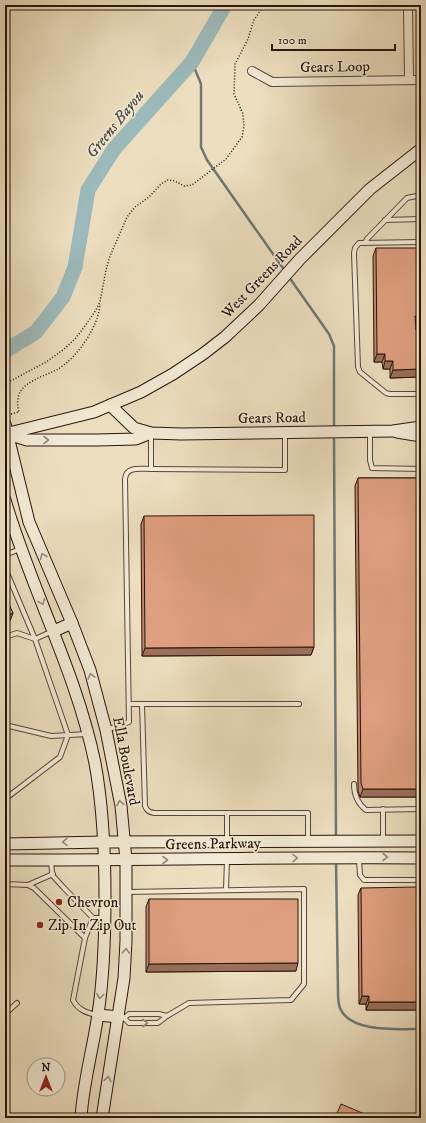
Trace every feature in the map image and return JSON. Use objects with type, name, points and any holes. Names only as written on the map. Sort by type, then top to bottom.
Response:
[{"type":"main road","name":"West Greens Road","points":[[110,405],[141,392],[173,374],[203,354],[231,332],[259,305],[300,260],[370,189],[421,149]]},
{"type":"main road","points":[[7,426],[94,412],[110,405]]},
{"type":"main road","name":"Gears Road","points":[[110,405],[134,428],[151,433],[370,432],[393,431],[421,427]]},
{"type":"main road","name":"Gears Road","points":[[7,426],[27,440],[97,440],[136,438],[151,433]]},
{"type":"main road","name":"Ella Boulevard","points":[[7,426],[29,522],[72,623],[90,670],[106,730],[121,806],[126,860],[126,948],[122,1017],[102,1118]]},
{"type":"main road","name":"Gears Road","points":[[393,431],[421,436]]},
{"type":"main road","name":"Ella Boulevard","points":[[5,500],[9,530],[21,549],[65,662],[88,734],[100,794],[105,860],[104,972],[80,1118]]},
{"type":"main road","points":[[9,530],[29,522]]},
{"type":"main road","points":[[54,631],[72,623]]},
{"type":"main road","points":[[88,734],[106,730]]},
{"type":"main road","name":"Greens Parkway","points":[[5,844],[104,842],[421,842]]},
{"type":"main road","points":[[226,842],[226,859]]},
{"type":"main road","name":"Greens Parkway","points":[[5,860],[354,857],[421,858]]},
{"type":"main road","points":[[98,1015],[122,1017]]},
{"type":"street","points":[[408,5],[409,80]]},
{"type":"street","name":"Gears Loop","points":[[252,71],[272,82],[421,80]]},
{"type":"lane","points":[[365,243],[367,239],[407,198],[421,195]]},
{"type":"lane","points":[[385,220],[421,219]]},
{"type":"lane","points":[[421,242],[359,243],[355,248],[354,253],[358,367],[360,372],[386,393],[421,394]]},
{"type":"lane","points":[[106,730],[129,722],[125,475],[128,471],[132,470],[151,469],[284,470],[285,432]]},
{"type":"lane","points":[[370,432],[370,460],[372,468],[421,469]]},
{"type":"lane","points":[[151,433],[151,469]]},
{"type":"lane","points":[[5,555],[21,549]]},
{"type":"lane","points":[[5,568],[35,639],[68,735],[60,757],[5,799]]},
{"type":"lane","points":[[5,638],[17,633],[35,639],[54,631]]},
{"type":"lane","points":[[129,704],[299,704]]},
{"type":"lane","points":[[142,704],[146,810],[154,813],[308,813],[308,842]]},
{"type":"lane","points":[[5,725],[51,736],[88,734]]},
{"type":"lane","points":[[354,784],[354,793],[359,805],[366,810],[421,809]]},
{"type":"lane","points":[[383,809],[383,842]]},
{"type":"lane","points":[[226,842],[227,813]]},
{"type":"lane","points":[[354,857],[360,874],[364,880],[421,880]]},
{"type":"lane","points":[[226,859],[226,889]]},
{"type":"lane","points":[[50,860],[53,874],[64,888],[93,918],[105,918]]},
{"type":"lane","points":[[28,885],[53,874]]},
{"type":"lane","points":[[5,884],[28,885],[34,888],[85,938]]},
{"type":"lane","points":[[126,892],[226,889],[304,889],[304,984],[291,1000],[189,1003],[158,1023],[129,1023],[122,1017],[129,1014],[159,1014],[167,1016]]},
{"type":"lane","points":[[93,918],[85,938],[73,1000],[81,1009],[88,1013],[98,1015]]},
{"type":"lane","points":[[5,1014],[17,1003]]},
{"type":"path","points":[[7,426],[19,412],[18,398],[25,387],[30,382],[58,369],[68,362],[96,324],[106,270],[110,256],[126,217],[135,207],[149,197],[161,184],[168,180],[175,181],[184,186],[192,185],[226,159],[242,137],[244,126],[243,114],[234,94],[235,64],[248,39],[254,20],[264,5]]},
{"type":"path","points":[[5,384],[46,362],[64,350],[85,326],[100,302]]},
{"type":"building","points":[[376,248],[421,248],[421,316],[415,316],[416,330],[421,330],[421,369],[393,370],[393,361],[385,361],[385,354],[377,354]]},
{"type":"building","points":[[358,478],[421,478],[421,789],[363,789],[361,783]]},
{"type":"building","points":[[314,515],[314,647],[145,648],[144,516]]},
{"type":"building","points":[[5,602],[6,605],[9,604],[13,613],[5,616]]},
{"type":"building","points":[[417,887],[418,1002],[369,1002],[369,996],[362,996],[361,888]]},
{"type":"building","points":[[149,899],[298,899],[298,963],[149,964]]},
{"type":"building","points":[[341,1104],[374,1118],[335,1118]]},
{"type":"waterway","name":"Greens Bayou","points":[[5,351],[36,332],[63,297],[75,267],[88,190],[114,149],[192,62],[225,5]]},
{"type":"waterway","points":[[192,62],[201,84],[201,147],[207,160],[285,271]]},
{"type":"waterway","points":[[289,277],[329,334],[334,346],[334,428]]},
{"type":"waterway","points":[[334,435],[336,838]]},
{"type":"waterway","points":[[336,861],[338,1002],[340,1008],[345,1016],[364,1026],[388,1029],[421,1029]]},
{"type":"place","name":"Chevron","points":[[59,902]]},
{"type":"place","name":"Zip In Zip Out","points":[[40,925]]}]
